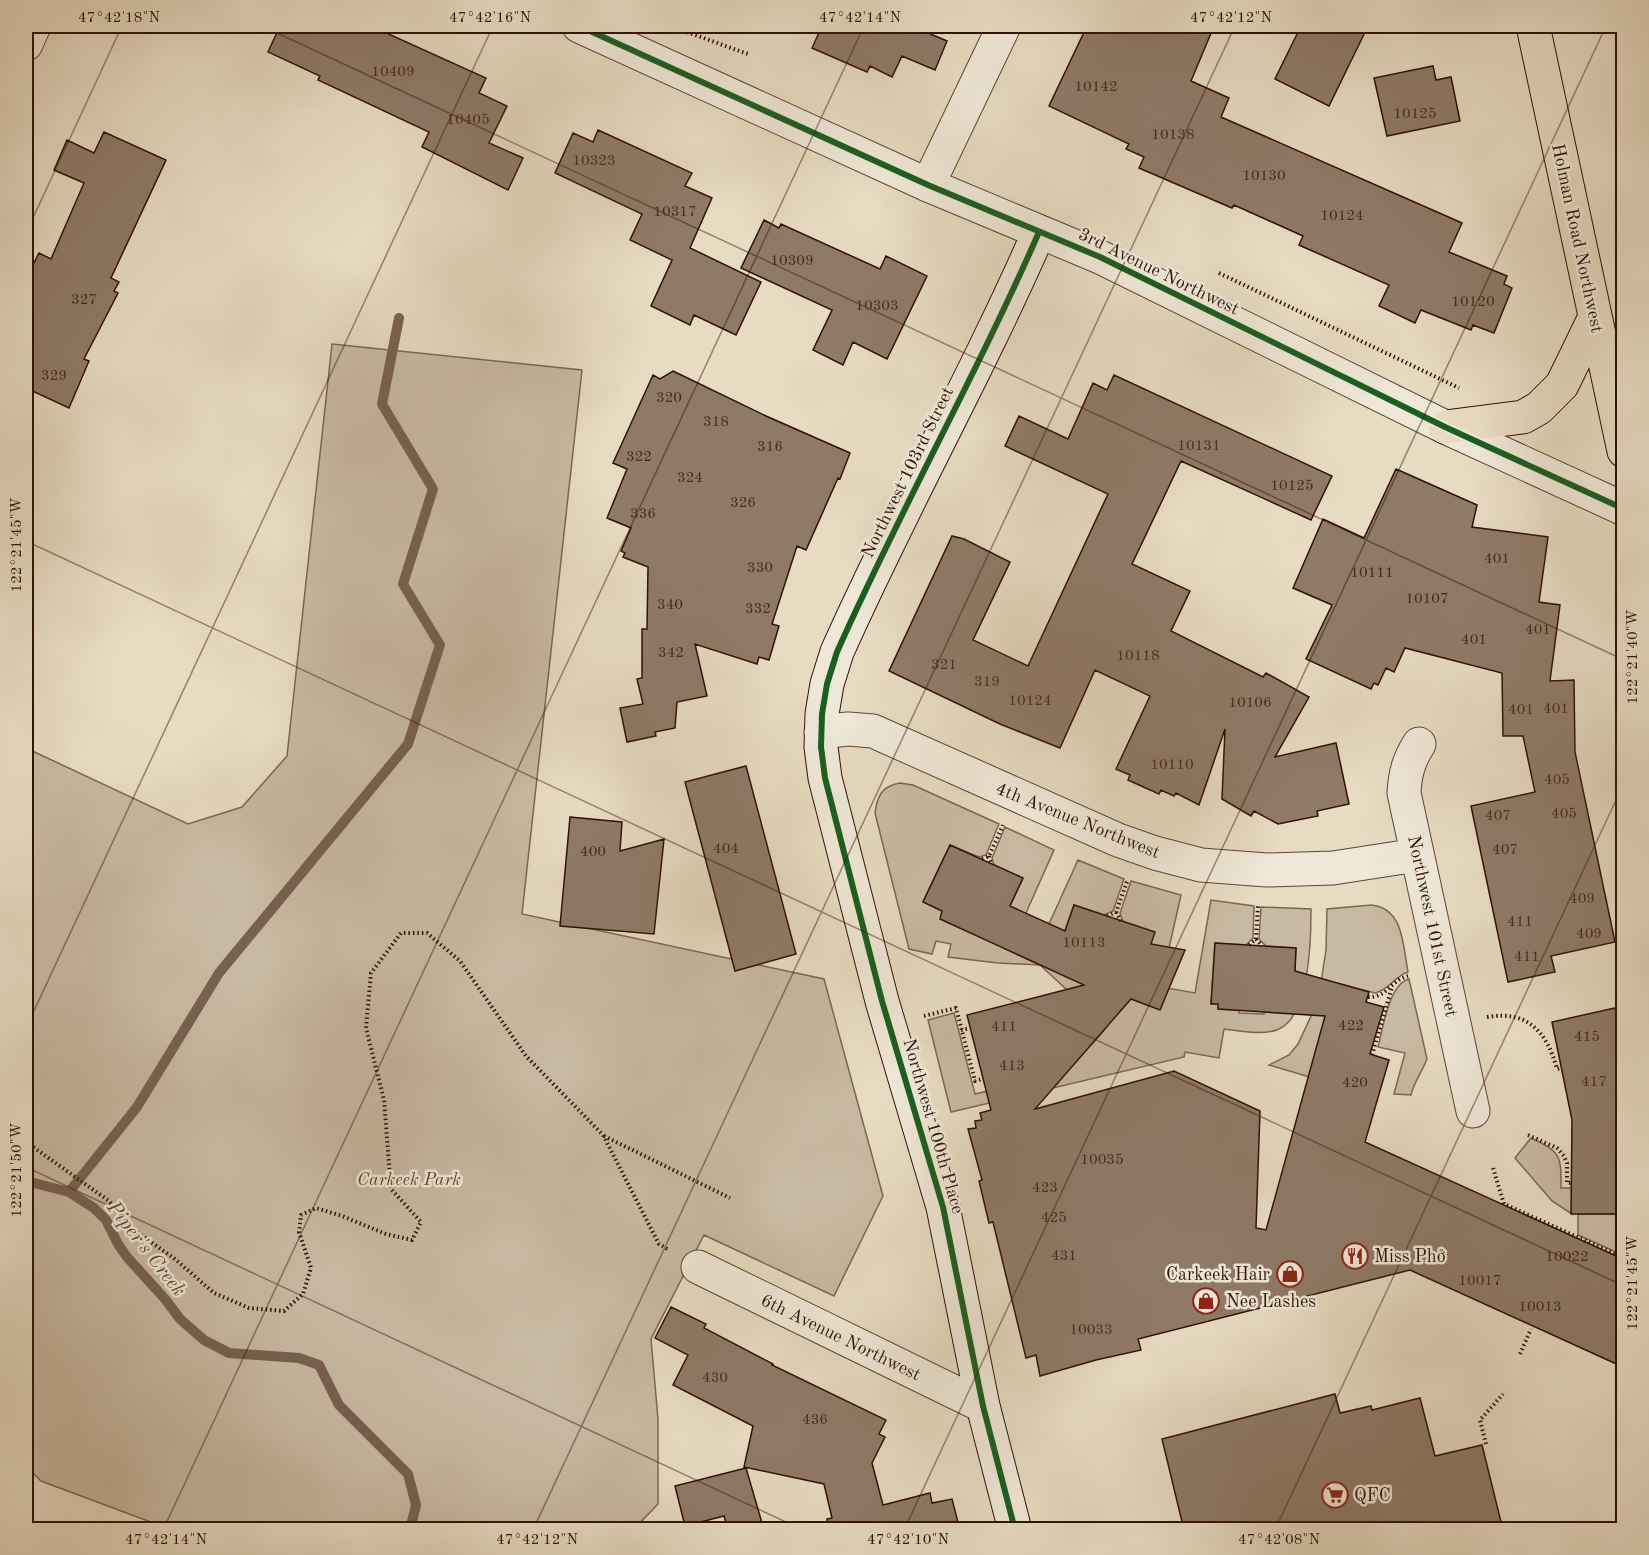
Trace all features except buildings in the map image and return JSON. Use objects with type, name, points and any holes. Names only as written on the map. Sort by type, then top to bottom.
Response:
[{"type":"main road","name":"Holman Road Northwest","points":[[1533,26],[1623,451]]},
{"type":"main road","points":[[1445,427],[1523,417],[1539,408],[1562,385],[1595,317]]},
{"type":"street","points":[[26,44],[34,26]]},
{"type":"street","name":"3rd Avenue Northwest","points":[[579,26],[928,185],[1100,257],[1445,427],[1623,509]]},
{"type":"street","points":[[928,185],[1004,26]]},
{"type":"street","name":"Northwest 103rd Street","points":[[821,732],[827,684],[837,652],[1039,232]]},
{"type":"street","name":"4th Avenue Northwest","points":[[821,732],[848,729],[873,731],[1118,840],[1155,853],[1202,865],[1267,870],[1333,868],[1417,855]]},
{"type":"street","name":"Northwest 100th Place","points":[[821,732],[825,778],[882,1001],[943,1207],[983,1406],[1015,1530]]},
{"type":"street","name":"Northwest 101st Street","points":[[1419,744],[1410,757],[1405,773],[1404,793],[1473,1111]]},
{"type":"street","name":"6th Avenue Northwest","points":[[689,1261],[983,1406]]},
{"type":"path","points":[[670,26],[748,54]]},
{"type":"path","points":[[1213,270],[1462,390]]},
{"type":"path","points":[[982,859],[988,856],[1004,823]]},
{"type":"path","points":[[988,856],[991,863]]},
{"type":"path","points":[[1107,916],[1116,912],[1128,877]]},
{"type":"path","points":[[1258,902],[1256,939],[1262,946]]},
{"type":"path","points":[[1116,912],[1121,921]]},
{"type":"path","points":[[26,1142],[109,1201],[131,1228],[175,1258],[214,1293],[249,1308],[284,1311],[303,1294],[311,1268],[299,1232],[301,1215],[316,1209],[342,1216],[386,1234],[412,1240],[421,1222],[391,1189],[384,1100],[366,1028],[371,973],[401,933],[427,933],[460,961],[526,1056],[603,1136],[660,1244],[689,1261]]},
{"type":"path","points":[[1249,945],[1256,939]]},
{"type":"path","points":[[1368,997],[1383,994],[1398,979],[1412,975]]},
{"type":"path","points":[[1372,1055],[1392,987]]},
{"type":"path","points":[[924,1016],[956,1008],[975,1081],[982,1079]]},
{"type":"path","points":[[1484,1018],[1507,1015],[1531,1024],[1543,1036],[1557,1059],[1557,1069],[1561,1068]]},
{"type":"path","points":[[962,1030],[970,1028]]},
{"type":"path","points":[[1528,1135],[1557,1149],[1570,1163],[1567,1183],[1572,1183]]},
{"type":"path","points":[[603,1136],[730,1198]]},
{"type":"path","points":[[1493,1168],[1504,1203],[1623,1258]]},
{"type":"path","points":[[1520,1354],[1531,1329]]},
{"type":"path","points":[[1486,1444],[1480,1420],[1503,1394]]},
{"type":"green space","name":"Carkeek Park","points":[[332,344],[582,370],[522,914],[824,979],[883,1196],[834,1296],[704,1235],[651,1339],[658,1419],[658,1504],[634,1529],[164,1529],[164,1527],[41,1481],[26,1466],[26,748],[188,824],[242,807],[287,756]]},
{"type":"green space","points":[[900,783],[913,785],[999,824],[986,855],[979,857],[950,845],[923,902],[996,936],[1023,878],[994,865],[992,858],[1005,827],[1054,850],[1026,913],[1003,948],[1040,965],[948,957],[951,944],[936,941],[932,954],[909,949],[875,813],[877,802],[885,789]]},
{"type":"green space","points":[[1078,860],[1124,879],[1113,911],[1104,915],[1074,905],[1053,965],[1123,922],[1120,913],[1131,881],[1181,895],[1169,948],[1155,986],[1195,993],[1211,900],[1254,906],[1253,938],[1246,945],[1215,943],[1211,1004],[1219,1004],[1218,1009],[1264,1014],[1264,1011],[1293,1008],[1296,948],[1266,946],[1259,939],[1261,907],[1311,909],[1309,956],[1303,993],[1289,1021],[1279,1029],[1259,1033],[1224,1029],[1219,1058],[1185,1052],[1184,1057],[951,1112],[928,1020],[954,1013],[975,1094],[1049,1076],[1081,1037],[1091,1045],[1107,1027],[1040,965],[1057,928],[1049,924]]},
{"type":"green space","points":[[1371,905],[1390,913],[1396,921],[1403,940],[1408,972],[1375,993],[1340,984],[1313,1078],[1269,1065],[1289,1055],[1298,1044],[1318,1001],[1326,950],[1327,909]]},
{"type":"green space","points":[[1409,979],[1427,1059],[1411,1095],[1394,1094],[1405,1053],[1378,1047],[1385,1018],[1396,989]]},
{"type":"green space","points":[[1531,1138],[1554,1151],[1557,1156],[1561,1168],[1561,1188],[1572,1188],[1572,1214],[1552,1201],[1515,1158]]},
{"type":"green space","points":[[1578,1214],[1623,1214],[1623,1255],[1578,1235]]},
{"type":"waterway","points":[[69,1192],[137,1107],[219,973],[408,744],[440,645],[403,584],[433,489],[382,404],[399,318]]},
{"type":"waterway","name":"Piper's Creek","points":[[26,1181],[69,1192],[94,1208],[106,1220],[127,1257],[180,1319],[204,1340],[229,1353],[299,1358],[319,1365],[339,1405],[408,1474],[416,1505],[410,1530]]},
{"type":"cycle path","points":[[579,26],[928,185],[1100,257],[1445,427],[1624,509]]},
{"type":"cycle path","points":[[1015,1530],[983,1406],[943,1207],[882,1001],[825,778],[821,747],[822,714],[827,684],[837,652],[1039,232]]},
{"type":"place","name":"Miss Phở","points":[[1355,1256]]},
{"type":"place","name":"Carkeek Hair","points":[[1290,1274]]},
{"type":"place","name":"Nee Lashes","points":[[1206,1301]]},
{"type":"place","name":"QFC","points":[[1335,1495]]}]
